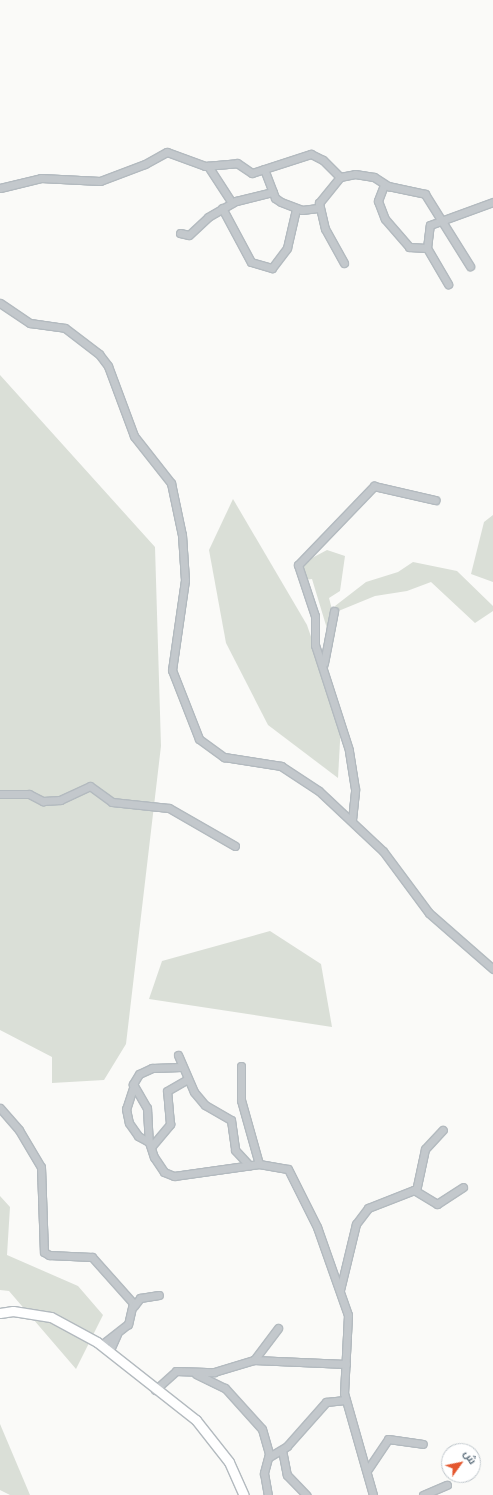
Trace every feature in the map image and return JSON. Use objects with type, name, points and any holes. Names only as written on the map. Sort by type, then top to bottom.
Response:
[{"type":"street","points":[[0,188],[41,178],[100,181],[145,164],[167,152],[208,166],[232,203]]},
{"type":"street","points":[[208,166],[216,162],[237,163],[252,173],[311,154],[323,160],[340,177]]},
{"type":"street","points":[[264,169],[273,192],[281,202],[296,209],[318,208]]},
{"type":"street","points":[[344,262],[330,241],[318,208],[322,196],[340,177],[370,176],[384,185],[422,192],[470,266]]},
{"type":"street","points":[[384,185],[378,201],[388,223],[409,247],[427,248]]},
{"type":"street","points":[[180,233],[189,235],[222,208],[232,203],[273,192]]},
{"type":"street","points":[[448,284],[427,248],[429,226],[439,220],[493,202]]},
{"type":"street","points":[[222,208],[251,262],[272,268],[287,248],[296,209]]},
{"type":"street","points":[[0,303],[30,322],[65,328],[100,354],[108,366],[134,436],[171,483],[182,535],[186,580],[172,670],[199,739],[224,757],[281,766],[352,820],[383,851],[429,913],[493,969]]},
{"type":"street","points":[[352,820],[355,789],[349,750],[324,664],[315,645],[314,612],[301,583],[298,565],[374,486],[435,500]]},
{"type":"street","points":[[324,664],[334,611]]},
{"type":"street","points":[[0,794],[29,794],[43,801],[60,800],[90,786],[112,802],[169,808],[234,846]]},
{"type":"street","points":[[178,1055],[186,1080],[205,1105],[231,1120],[237,1155],[249,1165]]},
{"type":"street","points":[[241,1066],[241,1100],[259,1164]]},
{"type":"street","points":[[150,1145],[138,1136],[129,1123],[126,1109],[135,1079],[146,1070],[181,1067]]},
{"type":"street","points":[[150,1145],[170,1124],[167,1091],[186,1080]]},
{"type":"street","points":[[133,1088],[147,1108],[150,1145],[161,1168],[174,1176],[259,1164],[288,1169],[299,1196],[315,1222],[348,1315],[345,1400],[368,1469],[373,1495]]},
{"type":"street","points":[[0,1108],[19,1130],[41,1167],[44,1252],[49,1255],[92,1257],[134,1306]]},
{"type":"street","points":[[416,1191],[425,1149],[444,1130]]},
{"type":"street","points":[[416,1191],[428,1202],[437,1204],[463,1187]]},
{"type":"street","points":[[340,1290],[362,1213],[374,1204],[416,1191]]},
{"type":"street","points":[[101,1345],[118,1333],[132,1317],[134,1306],[140,1298],[159,1295]]},
{"type":"street","points":[[0,1313],[13,1311],[51,1317],[101,1345],[203,1428],[235,1472],[244,1495]]},
{"type":"street","points":[[254,1360],[278,1328]]},
{"type":"street","points":[[109,1352],[118,1333]]},
{"type":"street","points":[[155,1390],[172,1372],[196,1374],[254,1360],[346,1364]]},
{"type":"street","points":[[196,1374],[225,1388],[258,1422],[268,1443],[269,1457],[264,1473],[268,1495]]},
{"type":"street","points":[[269,1457],[282,1450],[326,1402],[345,1400]]},
{"type":"street","points":[[368,1469],[388,1439],[423,1444]]},
{"type":"street","points":[[282,1450],[286,1475],[306,1495]]},
{"type":"street","points":[[423,1495],[447,1485]]},
{"type":"shaded area","points":[[0,375],[155,547],[161,746],[126,1044],[104,1080],[52,1083],[52,1057],[0,1030]]},
{"type":"shaded area","points":[[233,499],[307,625],[341,724],[338,778],[268,725],[226,643],[209,550]]},
{"type":"shaded area","points":[[493,515],[493,582],[471,574],[484,522]]},
{"type":"shaded area","points":[[327,550],[345,556],[340,591],[329,598],[335,621],[328,632],[312,579],[303,580],[297,566]]},
{"type":"shaded area","points":[[413,562],[457,571],[493,606],[493,611],[475,623],[431,582],[407,591],[375,596],[336,612],[335,606],[366,582],[398,572]]},
{"type":"shaded area","points":[[270,931],[321,964],[332,1027],[149,999],[162,961]]},
{"type":"shaded area","points":[[0,1196],[10,1207],[7,1255],[78,1286],[103,1315],[76,1369],[9,1291],[0,1290]]},
{"type":"shaded area","points":[[0,1424],[30,1495],[10,1495],[0,1490]]}]
